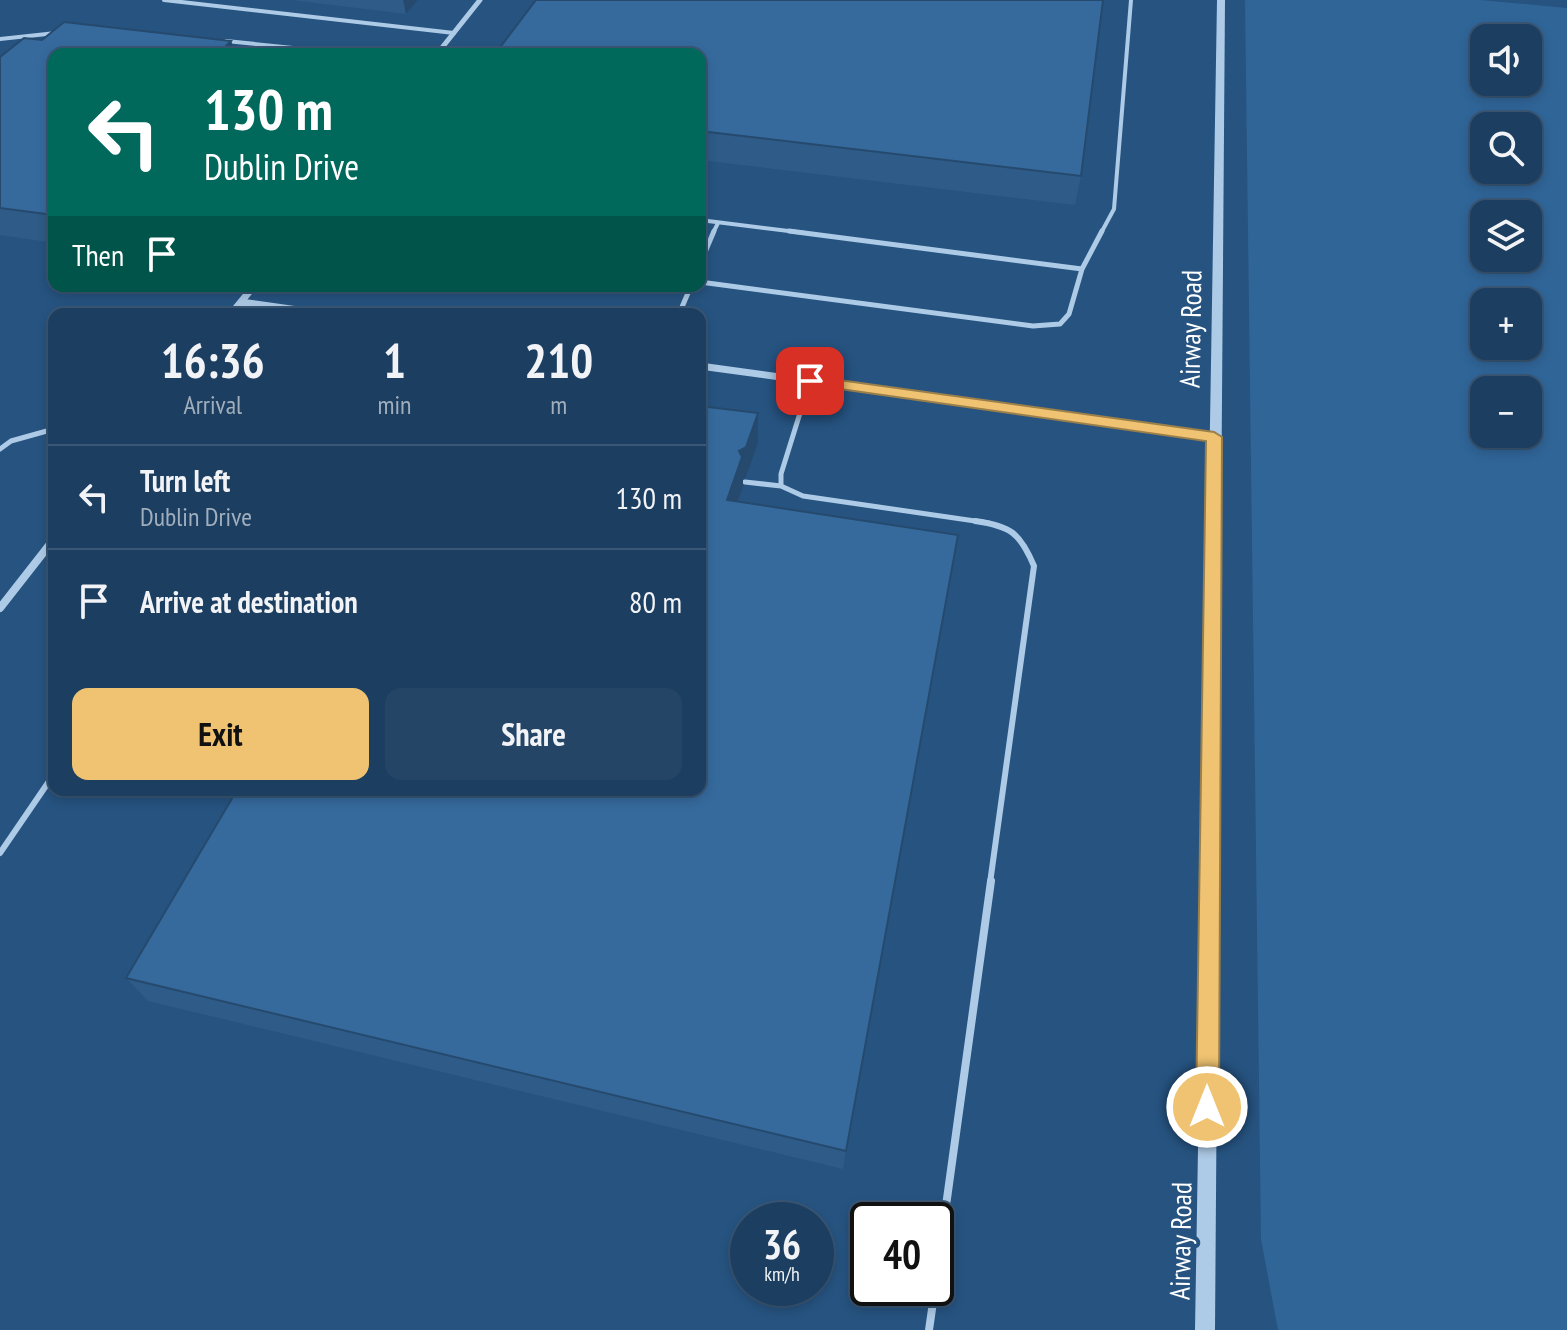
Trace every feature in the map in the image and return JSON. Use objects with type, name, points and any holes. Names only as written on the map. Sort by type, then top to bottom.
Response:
[{"type":"street","points":[[442,48],[480,0]]},
{"type":"street","name":"Airway Road","points":[[1205,1330],[1221,0]]},
{"type":"street","points":[[236,308],[249,292]]},
{"type":"street","points":[[241,302],[284,308]]},
{"type":"street","points":[[706,367],[1214,437]]},
{"type":"street","points":[[0,608],[48,547]]},
{"type":"lane","points":[[164,0],[454,33]]},
{"type":"lane","points":[[706,283],[1033,326],[1060,324],[1069,314],[1082,269],[1114,209],[1131,0]]},
{"type":"lane","points":[[0,39],[65,33]]},
{"type":"lane","points":[[218,40],[295,48]]},
{"type":"lane","points":[[706,221],[1082,269]]},
{"type":"lane","points":[[706,250],[718,223]]},
{"type":"lane","points":[[781,486],[781,474],[810,381]]},
{"type":"lane","points":[[0,449],[11,441],[48,431]]},
{"type":"lane","points":[[745,482],[781,486],[803,496],[998,524],[1022,538],[1034,566],[946,1202]]},
{"type":"lane","points":[[0,853],[48,783]]},
{"type":"lane","points":[[929,1330],[932,1306]]},
{"type":"shaded area","points":[[1245,0],[1480,0],[1567,8],[1567,1330],[1278,1330],[1261,1239]]},
{"type":"building","points":[[536,0],[1103,0],[1081,176],[706,132],[706,48],[500,48]]},
{"type":"building","points":[[64,22],[231,41],[224,48],[48,48],[48,214],[0,208],[0,57],[24,38],[42,40]]},
{"type":"building","points":[[706,407],[758,413],[746,447],[739,451],[742,457],[727,500],[958,535],[846,1151],[126,978],[233,796],[706,796]]},
{"type":"route","points":[[810,381],[1214,437],[1207,1107]]}]
